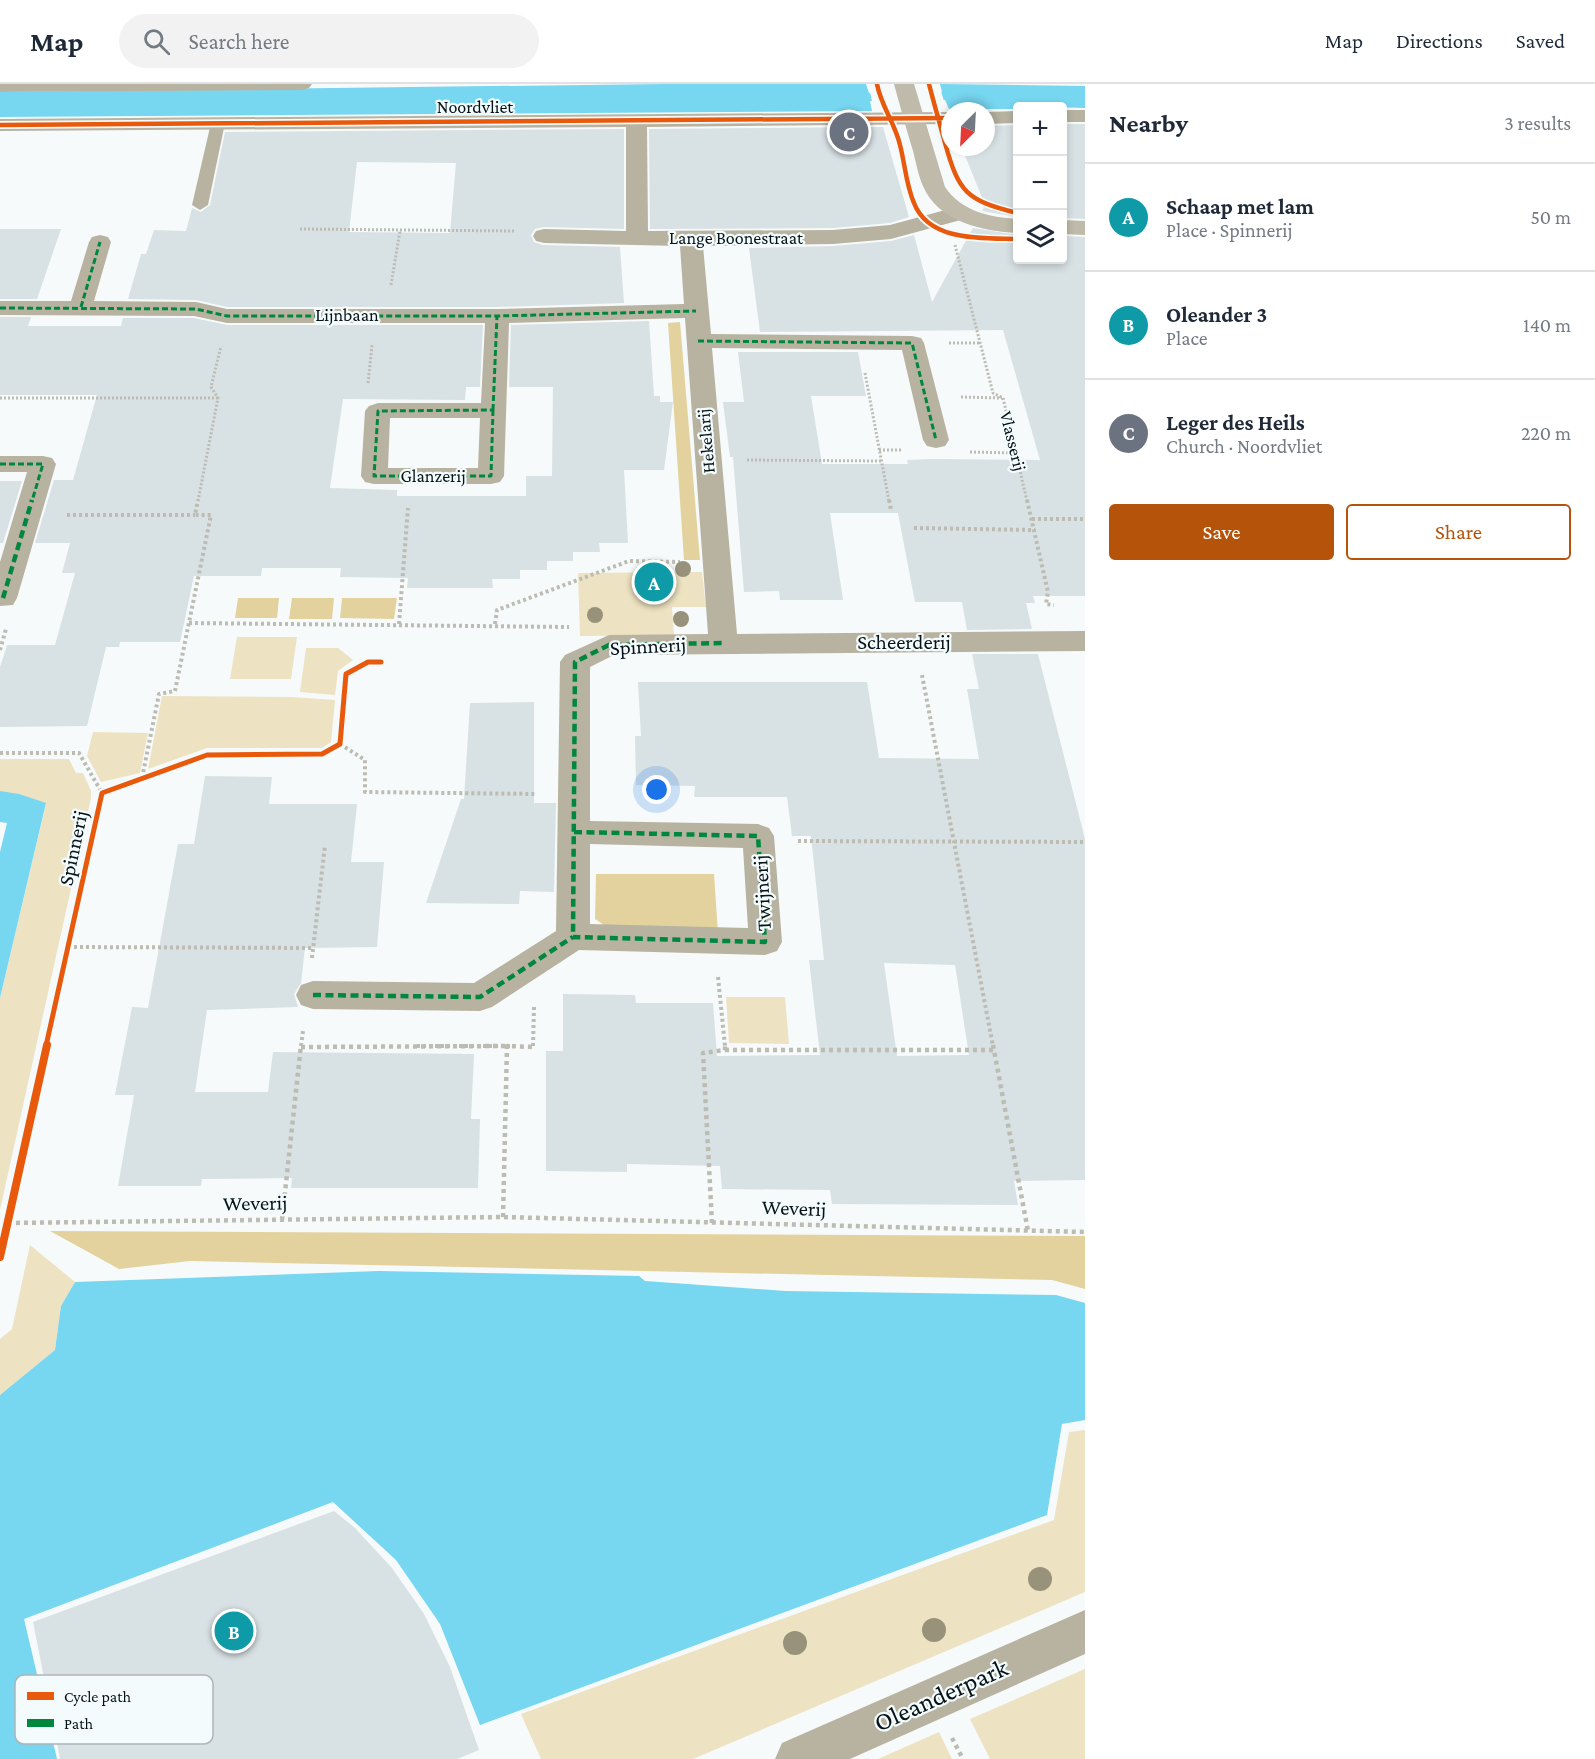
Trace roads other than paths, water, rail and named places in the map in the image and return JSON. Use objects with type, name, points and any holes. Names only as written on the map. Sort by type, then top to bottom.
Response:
[{"type":"street","points":[[0,86],[302,84]]},
{"type":"street","points":[[909,99],[934,187],[956,223],[980,221],[1013,225]]},
{"type":"street","name":"Noordvliet","points":[[0,125],[888,119],[909,99],[941,116]]},
{"type":"street","points":[[1067,117],[1085,116]]},
{"type":"street","points":[[995,118],[1013,117]]},
{"type":"street","points":[[636,121],[637,237]]},
{"type":"street","name":"Lange Boonestraat","points":[[544,236],[691,239],[833,237],[891,232],[928,223],[956,223]]},
{"type":"street","points":[[1067,228],[1085,228]]},
{"type":"street","name":"Hekelarij","points":[[691,239],[723,643]]},
{"type":"street","points":[[81,307],[100,242]]},
{"type":"street","name":"Lijnbaan","points":[[0,308],[195,309],[227,316],[497,316],[696,311]]},
{"type":"street","name":"Glanzerij","points":[[494,410],[378,411],[374,476],[491,476],[494,410],[497,316]]},
{"type":"street","points":[[698,341],[912,343],[936,440]]},
{"type":"street","points":[[0,464],[44,464],[3,598]]},
{"type":"street","name":"Scheerderij","points":[[723,643],[1085,641]]},
{"type":"street","name":"Spinnerij","points":[[574,832],[575,662],[609,645],[723,643]]},
{"type":"street","points":[[313,995],[480,997],[573,937],[574,832]]},
{"type":"street","name":"Twijnerij","points":[[573,937],[765,942],[758,836],[574,832]]},
{"type":"street","name":"Oleanderpark","points":[[798,1759],[1085,1632]]},
{"type":"lane","points":[[200,205],[218,123]]},
{"type":"water","points":[[665,84],[866,84],[869,93],[942,92],[940,84],[1085,86],[1085,108],[1067,107],[1067,102],[1013,102],[1013,109],[995,109],[995,102],[946,102],[945,100],[870,101],[872,111],[0,117],[0,92]]},
{"type":"water","points":[[0,791],[19,794],[46,803],[0,998],[0,852],[7,823],[0,822]]},
{"type":"water","points":[[379,1271],[639,1276],[645,1281],[785,1291],[1056,1295],[1085,1303],[1085,1420],[1062,1424],[1047,1515],[480,1725],[440,1624],[396,1560],[333,1502],[24,1619],[37,1675],[15,1675],[15,1744],[53,1744],[57,1759],[0,1759],[0,1395],[55,1350],[61,1306],[75,1282]]},
{"type":"place","name":"Leger des Heils","points":[[849,132]]},
{"type":"place","name":"Schaap met lam","points":[[654,582]]},
{"type":"place","name":"Oleander 3","points":[[234,1631]]}]
